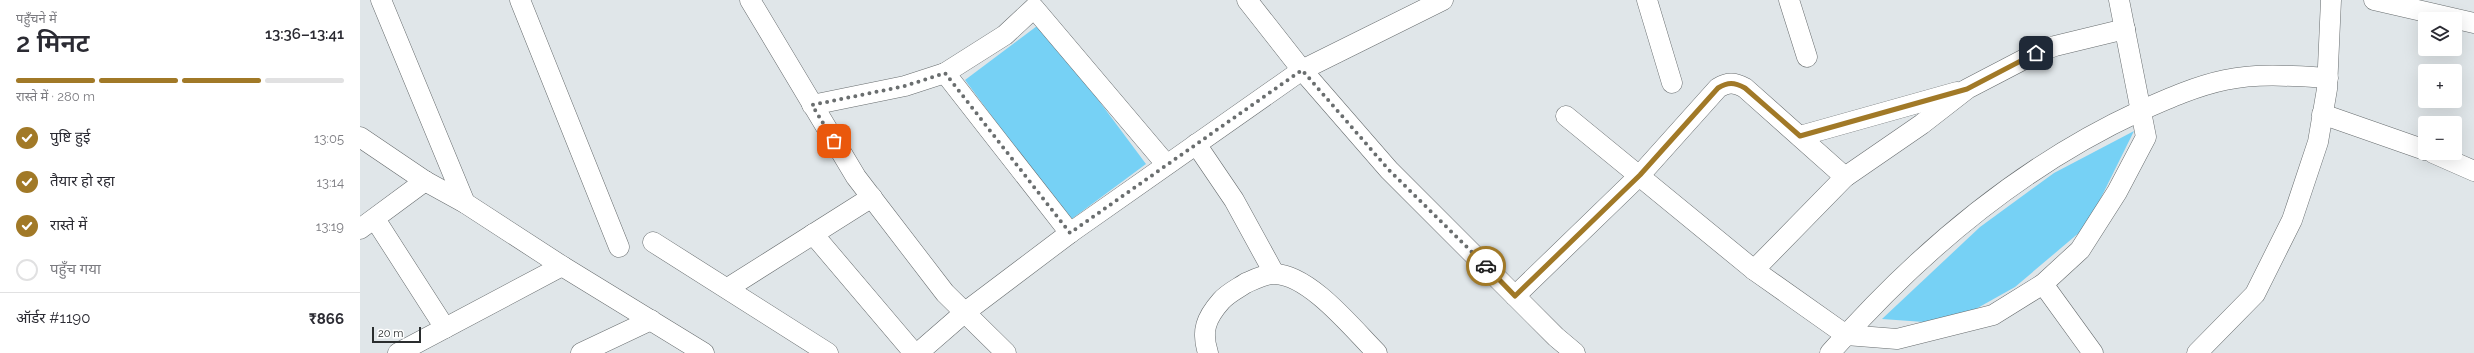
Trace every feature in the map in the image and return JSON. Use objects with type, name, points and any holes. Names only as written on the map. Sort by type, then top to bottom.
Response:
[{"type":"street","points":[[381,0],[465,203]]},
{"type":"street","points":[[520,0],[619,247]]},
{"type":"street","points":[[750,0],[856,177],[945,293],[1006,353]]},
{"type":"street","points":[[1247,0],[1302,70],[1389,170],[1515,296],[1575,353]]},
{"type":"street","points":[[918,353],[964,313],[1070,233],[1166,164],[1302,70],[1443,0]]},
{"type":"street","points":[[1647,0],[1672,83]]},
{"type":"street","points":[[1789,0],[1807,57]]},
{"type":"street","points":[[1566,116],[1640,175],[1754,270],[1846,335],[1897,340],[1938,331],[1993,315],[2043,284],[2080,250],[2117,192],[2146,137],[2119,0]]},
{"type":"street","points":[[2197,353],[2255,294],[2292,220],[2318,142],[2328,78],[2331,0]]},
{"type":"street","points":[[2374,0],[2474,23]]},
{"type":"street","points":[[812,105],[911,85],[945,73],[1005,35],[1038,4],[1166,164]]},
{"type":"street","points":[[1754,270],[1845,177],[1922,124],[1967,89],[2036,53],[2054,46],[2125,29]]},
{"type":"street","points":[[945,73],[1070,233]]},
{"type":"street","points":[[1830,353],[1924,257],[1996,198],[2061,153],[2112,124],[2168,99],[2225,80],[2278,75],[2328,78]]},
{"type":"street","points":[[1515,296],[1640,175],[1718,88],[1725,84],[1736,83],[1745,88],[1845,177]]},
{"type":"street","points":[[1800,136],[1967,89]]},
{"type":"street","points":[[2322,114],[2418,148]]},
{"type":"street","points":[[360,137],[425,180],[465,203],[562,266],[704,353]]},
{"type":"street","points":[[1196,144],[1234,200],[1274,274]]},
{"type":"street","points":[[2449,160],[2474,171]]},
{"type":"street","points":[[425,180],[368,224],[446,328]]},
{"type":"street","points":[[728,288],[872,197]]},
{"type":"street","points":[[813,234],[914,353]]},
{"type":"street","points":[[652,242],[728,288],[828,353]]},
{"type":"street","points":[[398,353],[562,266]]},
{"type":"street","points":[[1208,353],[1203,337],[1210,313],[1226,295],[1250,281],[1274,274],[1297,279],[1308,287],[1377,353]]},
{"type":"street","points":[[2043,284],[2093,353]]},
{"type":"street","points":[[581,353],[651,320]]},
{"type":"shaded area","points":[[1041,23],[1146,164],[1069,221],[965,80]]},
{"type":"shaded area","points":[[2134,131],[2087,226],[2015,287],[1965,315],[1924,322],[1882,319],[1980,227],[2054,173]]},
{"type":"way so far","points":[[834,141],[812,105],[867,95],[924,82],[945,73],[1070,233],[1166,164],[1302,70],[1389,170],[1486,266]]},
{"type":"route","points":[[1486,266],[1515,296],[1640,175],[1718,88],[1725,84],[1736,83],[1745,88],[1800,136],[1967,89],[2036,53]]}]
